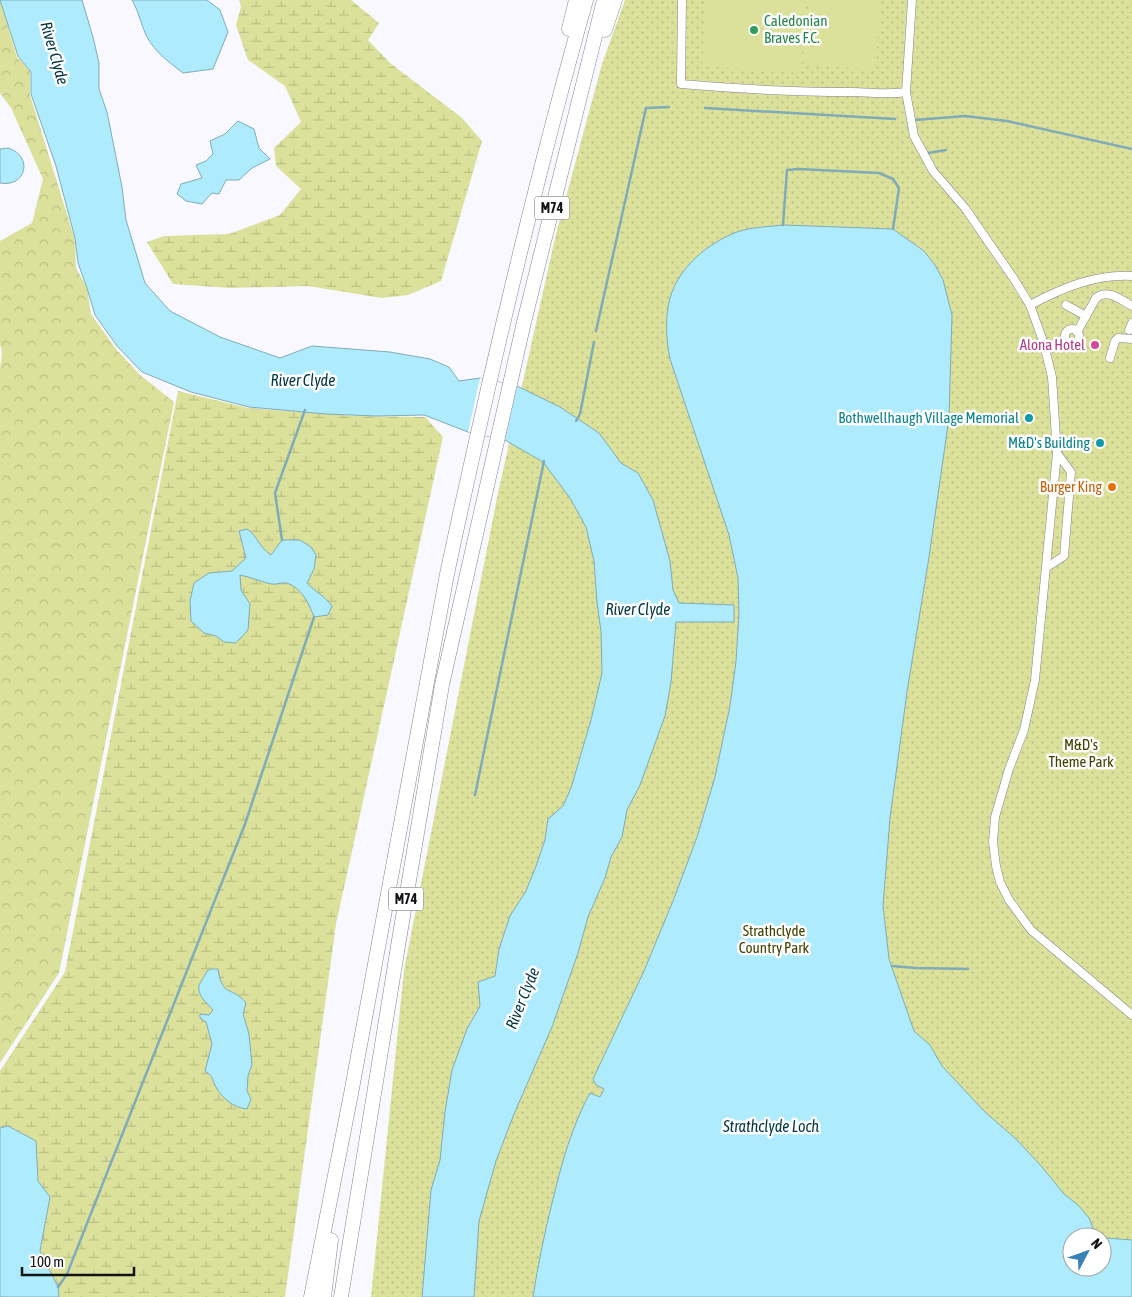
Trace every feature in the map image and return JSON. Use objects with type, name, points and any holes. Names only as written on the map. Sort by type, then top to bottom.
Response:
[{"type":"highway","points":[[560,92],[566,42],[576,0]]},
{"type":"highway","name":"M74","points":[[324,1297],[342,1140],[447,574],[504,320],[560,92],[586,0]]},
{"type":"highway","name":"M74","points":[[341,1297],[442,684],[524,322],[604,0]]},
{"type":"highway","points":[[582,94],[615,0]]},
{"type":"highway","points":[[311,1297],[342,1140]]},
{"type":"street","points":[[682,0],[681,84],[799,92],[906,92]]},
{"type":"street","points":[[912,0],[906,92],[914,136],[933,171],[965,208],[1030,305],[1052,377],[1057,453],[1035,680],[1024,730],[1009,769],[995,817],[994,855],[1000,882],[1009,900],[1031,930],[1132,1016]]},
{"type":"street","points":[[1030,305],[1054,292],[1084,282],[1109,276],[1132,276]]},
{"type":"street","points":[[1044,348],[1066,340],[1071,343],[1076,342],[1078,338],[1077,332],[1096,298],[1104,293],[1132,306]]},
{"type":"street","points":[[1066,305],[1086,316]]},
{"type":"street","points":[[1110,358],[1115,340],[1118,338],[1132,339]]},
{"type":"street","points":[[1047,567],[1064,556],[1072,472],[1057,453]]},
{"type":"street","points":[[1021,917],[1064,955],[1132,1010]]},
{"type":"green space","points":[[0,0],[17,57],[30,71],[30,95],[75,240],[76,268],[87,288],[91,314],[116,349],[139,374],[174,402],[59,973],[0,1063],[0,369],[2,353],[0,343],[0,241],[32,223],[43,179],[11,108],[0,93]]},
{"type":"green space","points":[[239,0],[351,0],[379,23],[368,40],[390,63],[462,118],[482,141],[441,281],[408,295],[382,298],[308,286],[231,288],[173,284],[147,242],[164,236],[229,234],[280,215],[301,189],[276,166],[274,148],[301,122],[285,86],[248,60],[236,25],[241,7]]},
{"type":"green space","name":"Strathclyde Country Park","points":[[625,0],[1132,0],[1132,1297],[371,1297],[404,970],[498,493],[556,234],[602,64]]},
{"type":"green space","name":"Caledonian Braves F.C.","points":[[706,0],[805,0],[801,73],[702,66]]},
{"type":"green space","points":[[809,0],[881,0],[875,70],[804,64]]},
{"type":"green space","points":[[178,391],[248,408],[355,416],[425,417],[443,437],[336,924],[285,1297],[59,1297],[58,1287],[40,1251],[50,1197],[38,1181],[36,1141],[8,1126],[0,1128],[0,1071],[65,972]]},
{"type":"water","name":"River Clyde","points":[[0,0],[82,0],[99,63],[99,89],[107,112],[122,187],[126,220],[145,283],[170,311],[220,337],[280,358],[312,346],[390,352],[430,359],[449,367],[459,381],[480,378],[517,386],[560,407],[599,433],[621,463],[638,473],[653,500],[670,561],[673,590],[679,603],[734,605],[734,622],[676,622],[671,682],[665,716],[640,785],[627,810],[622,837],[611,857],[605,878],[588,917],[578,953],[552,1027],[514,1114],[496,1161],[479,1221],[474,1297],[422,1297],[431,1190],[440,1160],[452,1070],[467,1029],[480,1006],[478,982],[495,976],[499,949],[510,916],[526,891],[536,866],[545,840],[548,819],[563,806],[571,788],[591,720],[602,673],[601,631],[594,561],[586,527],[570,498],[543,462],[505,440],[468,432],[424,415],[326,414],[249,407],[191,392],[142,372],[117,346],[95,315],[78,263],[75,238],[56,166],[31,94],[31,72],[18,56]]},
{"type":"water","points":[[132,0],[207,0],[220,10],[228,32],[213,69],[183,73],[168,61],[154,48],[147,37]]},
{"type":"water","points":[[238,121],[254,129],[259,148],[270,159],[252,168],[239,180],[226,180],[219,194],[212,193],[202,204],[186,201],[177,194],[181,184],[202,178],[196,165],[206,161],[213,154],[210,141],[225,134]]},
{"type":"water","points":[[8,148],[16,152],[21,158],[24,170],[16,181],[0,183],[0,149]]},
{"type":"water","name":"Strathclyde Loch","points":[[783,225],[893,229],[924,251],[935,265],[943,280],[952,315],[949,418],[907,692],[890,818],[883,906],[889,959],[914,1031],[930,1045],[942,1066],[984,1111],[1017,1140],[1064,1194],[1078,1205],[1089,1218],[1093,1227],[1062,1227],[1062,1277],[1112,1277],[1112,1238],[1132,1240],[1132,1297],[533,1297],[547,1223],[568,1144],[590,1093],[600,1097],[604,1089],[596,1085],[593,1079],[644,971],[697,837],[715,777],[730,706],[736,661],[739,615],[738,578],[729,535],[670,359],[667,312],[674,287],[680,276],[696,258],[726,237],[742,230]]},
{"type":"water","points":[[247,529],[271,555],[282,540],[300,540],[311,547],[316,555],[314,569],[307,583],[332,606],[328,615],[314,617],[304,597],[292,585],[287,583],[271,584],[240,575],[241,590],[250,604],[248,630],[236,643],[224,642],[216,636],[204,633],[191,621],[190,601],[194,583],[209,573],[232,571],[246,558],[239,531]]},
{"type":"water","points":[[218,969],[225,988],[246,1003],[243,1014],[249,1034],[252,1065],[248,1076],[247,1091],[251,1099],[247,1109],[233,1105],[225,1099],[216,1087],[212,1077],[205,1071],[212,1044],[206,1022],[200,1018],[200,1014],[209,1015],[213,1010],[201,996],[199,985],[207,971]]},
{"type":"water","points":[[8,1126],[36,1141],[38,1181],[50,1197],[40,1251],[58,1287],[59,1297],[0,1297],[0,1128]]},
{"type":"pier","points":[[480,378],[517,386],[505,440],[468,432]]},
{"type":"waterway","points":[[596,331],[646,108],[669,107]]},
{"type":"waterway","points":[[705,108],[895,119]]},
{"type":"waterway","points":[[915,120],[965,116],[1007,121],[1132,149]]},
{"type":"waterway","points":[[928,153],[946,150]]},
{"type":"waterway","points":[[783,225],[787,170],[799,169],[879,173],[893,179],[899,188],[893,229]]},
{"type":"waterway","points":[[576,421],[580,414],[594,342]]},
{"type":"waterway","points":[[282,540],[275,493],[305,410]]},
{"type":"waterway","points":[[475,795],[544,461]]},
{"type":"waterway","points":[[58,1287],[67,1274],[245,824],[314,617]]},
{"type":"waterway","points":[[892,966],[968,969]]},
{"type":"place","name":"Caledonian Braves F.C.","points":[[754,30]]},
{"type":"place","name":"Alona Hotel","points":[[1095,345]]},
{"type":"place","name":"Bothwellhaugh Village Memorial","points":[[1029,418]]},
{"type":"place","name":"M&D's Building","points":[[1100,443]]},
{"type":"place","name":"Burger King","points":[[1112,487]]},
{"type":"park label","name":"M&D's Theme Park","points":[[1081,754]]}]
